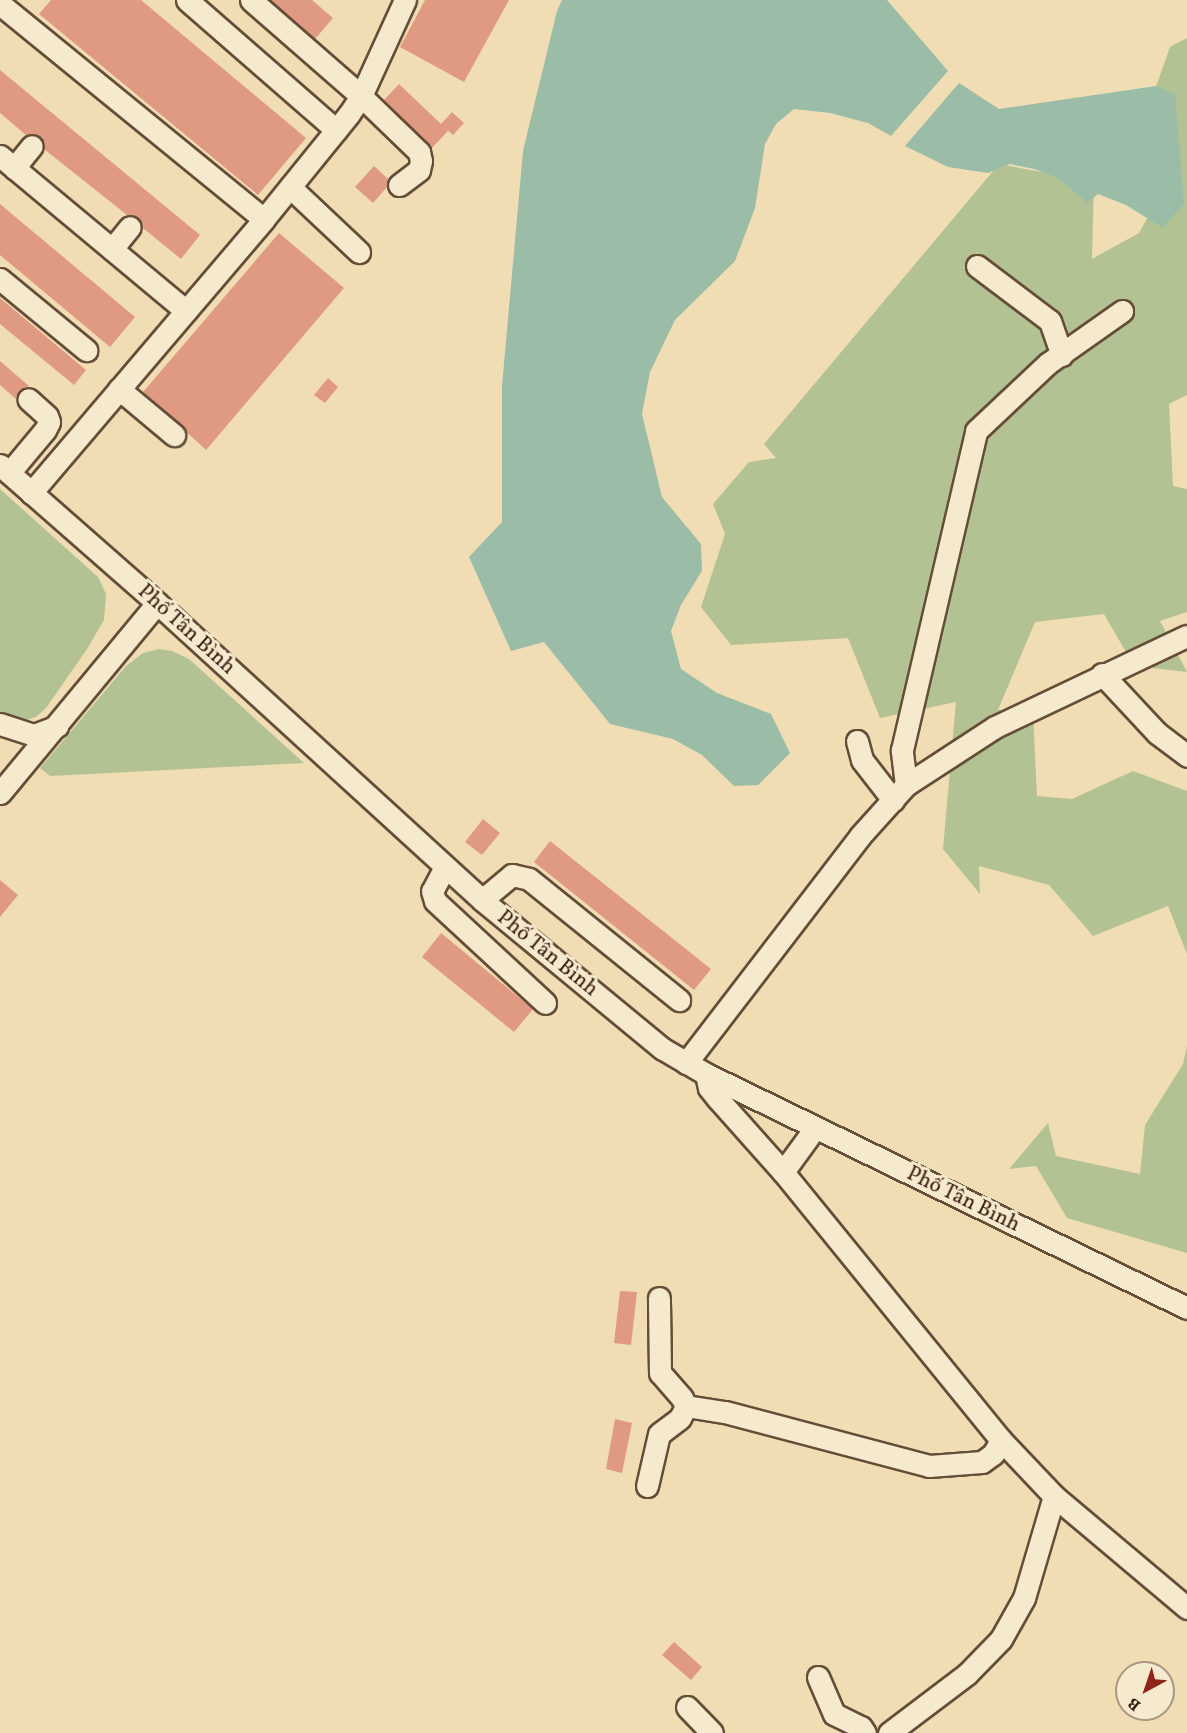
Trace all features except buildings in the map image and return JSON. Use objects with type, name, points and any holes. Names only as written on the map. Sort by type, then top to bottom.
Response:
[{"type":"street","points":[[186,0],[336,130]]},
{"type":"street","points":[[251,0],[361,96],[419,152],[421,161],[419,170],[399,185]]},
{"type":"street","points":[[31,493],[264,219],[336,130],[361,96],[405,0]]},
{"type":"street","points":[[4,7],[264,219]]},
{"type":"street","points":[[32,146],[7,162],[186,311]]},
{"type":"street","points":[[290,187],[359,252]]},
{"type":"street","points":[[112,249],[130,227]]},
{"type":"street","points":[[978,266],[1050,321],[1062,355]]},
{"type":"street","points":[[0,279],[86,350]]},
{"type":"street","points":[[899,793],[902,750],[972,439],[980,424],[1047,364],[1122,311]]},
{"type":"street","points":[[119,389],[174,435]]},
{"type":"street","points":[[4,469],[45,430],[49,422],[47,416],[28,399]]},
{"type":"street","name":"Phố Tân Bình","points":[[4,469],[157,603],[482,900],[663,1050],[815,1128],[1187,1308]]},
{"type":"street","points":[[4,781],[57,725],[157,603]]},
{"type":"street","points":[[686,1063],[860,836],[899,793],[995,727],[1102,674],[1187,636]]},
{"type":"street","points":[[1102,674],[1157,733],[1187,756]]},
{"type":"street","points":[[0,724],[22,733],[36,735],[57,725]]},
{"type":"street","points":[[857,741],[862,760],[899,793]]},
{"type":"street","points":[[445,867],[432,891],[435,901],[545,1003]]},
{"type":"street","points":[[482,900],[513,875],[528,879],[680,1000]]},
{"type":"street","points":[[706,1074],[709,1088],[783,1172],[1001,1440],[1054,1496],[1187,1608]]},
{"type":"street","points":[[783,1172],[815,1128]]},
{"type":"street","points":[[659,1298],[659,1370],[686,1406]]},
{"type":"street","points":[[686,1406],[725,1412],[929,1466],[982,1462],[993,1454],[1001,1440]]},
{"type":"street","points":[[647,1486],[659,1434],[680,1418],[686,1406]]},
{"type":"street","points":[[889,1733],[967,1674],[1001,1639],[1024,1598],[1054,1496]]},
{"type":"street","points":[[818,1677],[834,1714],[861,1727],[865,1733]]},
{"type":"street","points":[[687,1707],[712,1733]]},
{"type":"shaded area","points":[[562,0],[887,0],[948,71],[891,136],[868,123],[830,113],[794,109],[776,124],[765,144],[755,208],[735,261],[675,320],[650,372],[642,414],[662,497],[701,544],[702,571],[681,605],[671,631],[681,669],[717,693],[771,714],[790,753],[758,785],[734,786],[702,755],[673,739],[610,724],[544,642],[511,651],[469,557],[502,522],[502,386],[523,151],[557,11]]},
{"type":"shaded area","points":[[1187,38],[1187,395],[1169,404],[1173,486],[1187,489],[1187,612],[1160,621],[1187,672],[1134,666],[1104,614],[1035,622],[998,710],[1033,713],[1037,796],[1072,799],[1133,771],[1187,791],[1187,954],[1168,906],[1093,936],[1049,885],[979,866],[980,894],[943,849],[956,702],[880,718],[848,638],[731,645],[701,607],[725,534],[713,504],[749,462],[776,458],[764,444],[999,164],[1094,182],[1092,259],[1139,233],[1164,188],[1152,98],[1170,47]]},
{"type":"shaded area","points":[[959,83],[999,109],[1156,86],[1175,94],[1184,204],[1163,228],[1126,205],[1098,194],[1087,203],[1056,177],[1034,169],[1010,164],[988,173],[948,167],[905,146]]},
{"type":"shaded area","points":[[0,489],[98,577],[106,594],[104,620],[87,649],[46,708],[36,717],[23,721],[0,715]]},
{"type":"shaded area","points":[[159,649],[172,651],[189,659],[304,763],[50,776],[40,768],[126,666],[143,653]]},
{"type":"shaded area","points":[[1187,1046],[1187,1253],[1067,1218],[1036,1166],[1009,1169],[1048,1123],[1056,1156],[1140,1174],[1145,1125],[1183,1064]]}]
